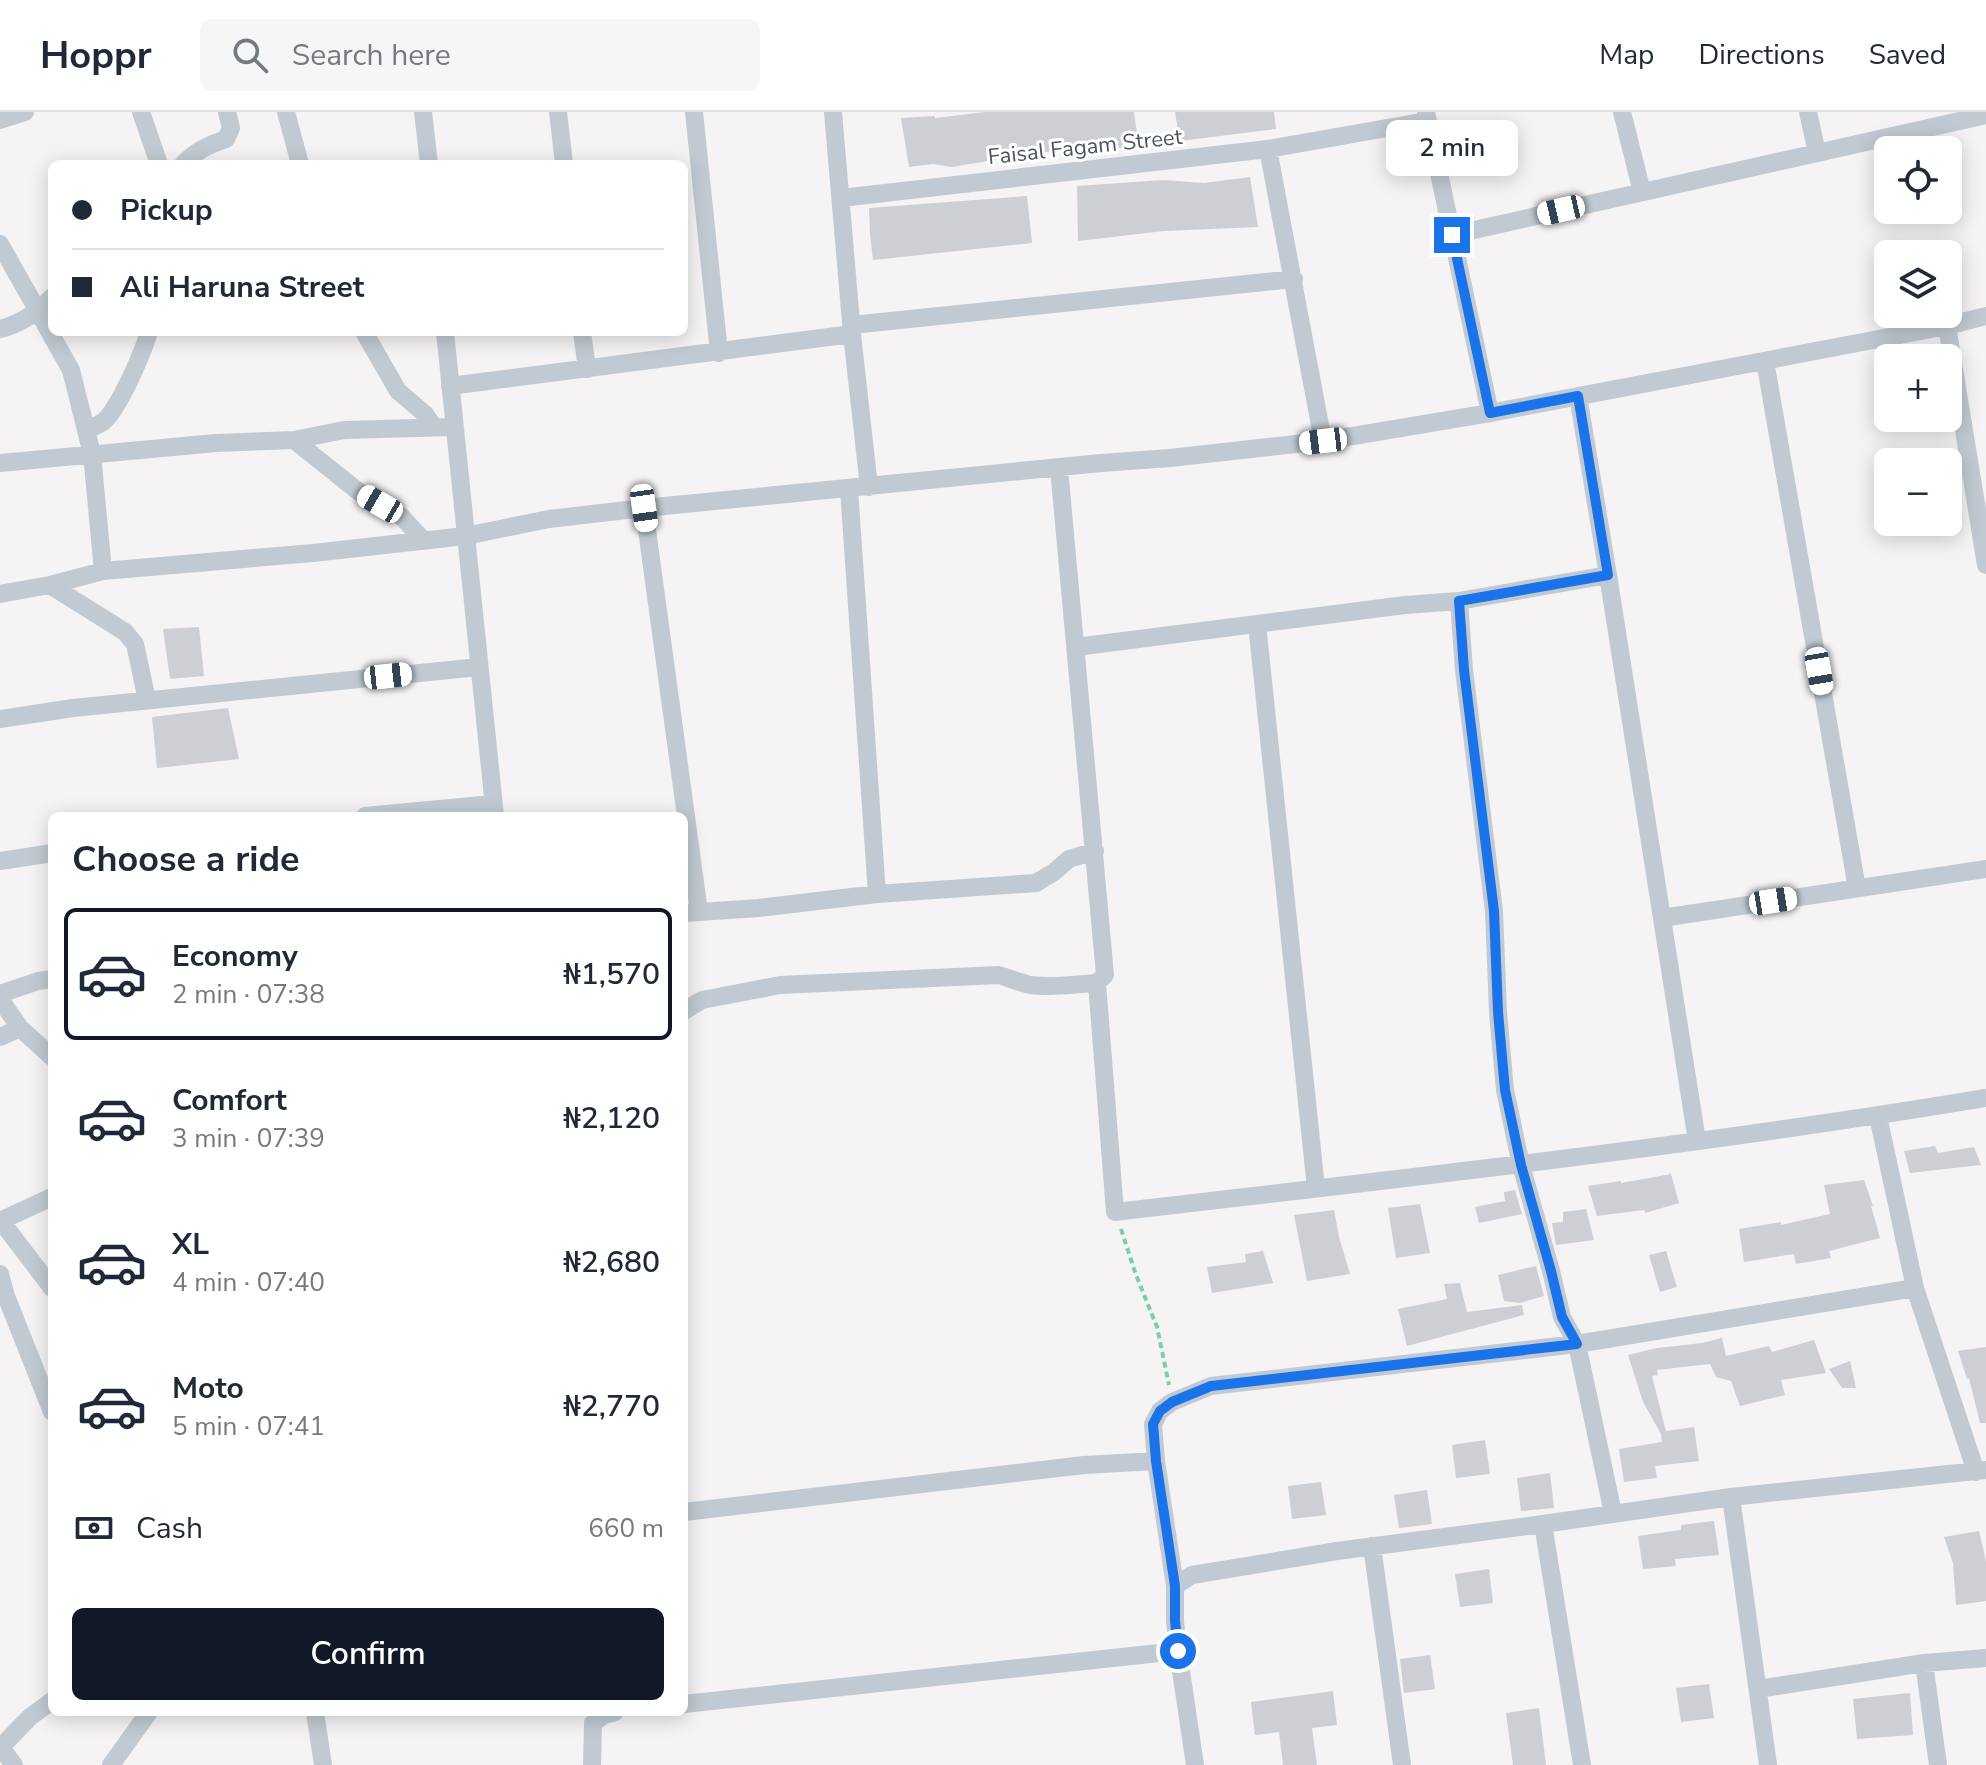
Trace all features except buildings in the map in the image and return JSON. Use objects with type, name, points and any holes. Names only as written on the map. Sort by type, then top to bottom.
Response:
[{"type":"street","points":[[0,120],[25,112]]},
{"type":"street","points":[[141,112],[158,160]]},
{"type":"street","points":[[187,160],[206,146],[226,139],[231,128],[227,112]]},
{"type":"street","points":[[286,112],[299,160]]},
{"type":"street","points":[[423,112],[429,160]]},
{"type":"street","points":[[558,112],[564,160]]},
{"type":"street","points":[[694,112],[719,353]]},
{"type":"street","points":[[833,112],[869,487]]},
{"type":"street","points":[[1622,112],[1642,192]]},
{"type":"street","points":[[1808,112],[1817,153]]},
{"type":"street","points":[[1452,235],[1986,115]]},
{"type":"street","points":[[1426,116],[1490,413]]},
{"type":"street","name":"Faisal Fagam Street","points":[[841,198],[1268,149],[1426,116]]},
{"type":"street","points":[[1268,149],[1323,441]]},
{"type":"street","points":[[0,244],[46,304],[9,327],[0,329]]},
{"type":"street","points":[[450,386],[719,353],[852,330],[1294,279]]},
{"type":"street","points":[[1962,322],[1986,316]]},
{"type":"street","points":[[0,594],[103,571],[424,541],[549,519],[644,508],[1323,441],[1490,413],[1937,328]]},
{"type":"street","points":[[1947,328],[1986,565]]},
{"type":"street","points":[[58,336],[71,370],[92,454],[103,571]]},
{"type":"street","points":[[86,431],[104,422],[113,410],[148,336]]},
{"type":"street","points":[[366,336],[398,391],[425,414],[434,427]]},
{"type":"street","points":[[445,336],[494,810],[451,812]]},
{"type":"street","points":[[583,336],[587,369]]},
{"type":"street","points":[[1765,361],[1857,888]]},
{"type":"street","points":[[1578,396],[1697,1141]]},
{"type":"street","points":[[0,463],[216,443],[294,440],[344,430],[454,427]]},
{"type":"street","points":[[294,440],[359,492],[401,516],[424,541]]},
{"type":"street","points":[[688,1009],[702,1000],[780,985],[999,975],[1044,986],[1097,983],[1105,975],[1059,468]]},
{"type":"street","points":[[849,489],[877,894]]},
{"type":"street","points":[[644,508],[679,812]]},
{"type":"street","points":[[1076,647],[1405,605],[1459,601],[1608,575]]},
{"type":"street","points":[[50,585],[125,632],[135,644],[147,700]]},
{"type":"street","points":[[1459,601],[1464,670],[1494,911],[1505,1090],[1521,1165],[1562,1317],[1577,1344],[1613,1513]]},
{"type":"street","points":[[1257,624],[1316,1188]]},
{"type":"street","points":[[0,719],[73,708],[479,667]]},
{"type":"street","points":[[688,886],[691,912],[759,908],[877,894],[1036,883],[1069,859],[1095,851]]},
{"type":"street","points":[[0,861],[48,854]]},
{"type":"street","points":[[1662,918],[1986,869]]},
{"type":"street","points":[[48,980],[0,996],[20,1028],[48,1053]]},
{"type":"street","points":[[1097,983],[1115,1212],[1521,1165],[1878,1116],[1986,1098]]},
{"type":"street","points":[[0,1037],[20,1028]]},
{"type":"street","points":[[1175,1586],[1192,1575],[1372,1546],[1731,1497],[1981,1471],[1915,1288],[1878,1116]]},
{"type":"street","points":[[48,1199],[1,1221],[48,1283]]},
{"type":"street","points":[[0,1274],[48,1402]]},
{"type":"street","points":[[1195,1765],[1178,1651],[1175,1586],[1153,1424],[1160,1411],[1172,1402],[1211,1386],[1577,1344],[1915,1288]]},
{"type":"street","points":[[688,1512],[1084,1465],[1156,1461]]},
{"type":"street","points":[[1731,1497],[1768,1765]]},
{"type":"street","points":[[1543,1524],[1582,1765]]},
{"type":"street","points":[[1372,1546],[1402,1765]]},
{"type":"street","points":[[688,1704],[1178,1651]]},
{"type":"street","points":[[1758,1689],[1924,1663],[1986,1658]]},
{"type":"street","points":[[1924,1663],[1938,1765]]},
{"type":"street","points":[[14,1765],[1,1746],[48,1704]]},
{"type":"street","points":[[111,1765],[146,1716]]},
{"type":"street","points":[[316,1716],[323,1765]]},
{"type":"street","points":[[592,1765],[593,1718]]},
{"type":"path","points":[[1115,1212],[1157,1327],[1172,1402]]},
{"type":"route","points":[[1178,1651],[1175,1586],[1153,1424],[1160,1411],[1172,1402],[1211,1386],[1577,1344],[1562,1317],[1521,1165],[1505,1090],[1494,911],[1464,670],[1459,601],[1608,575],[1578,396],[1490,413],[1452,235]]}]
